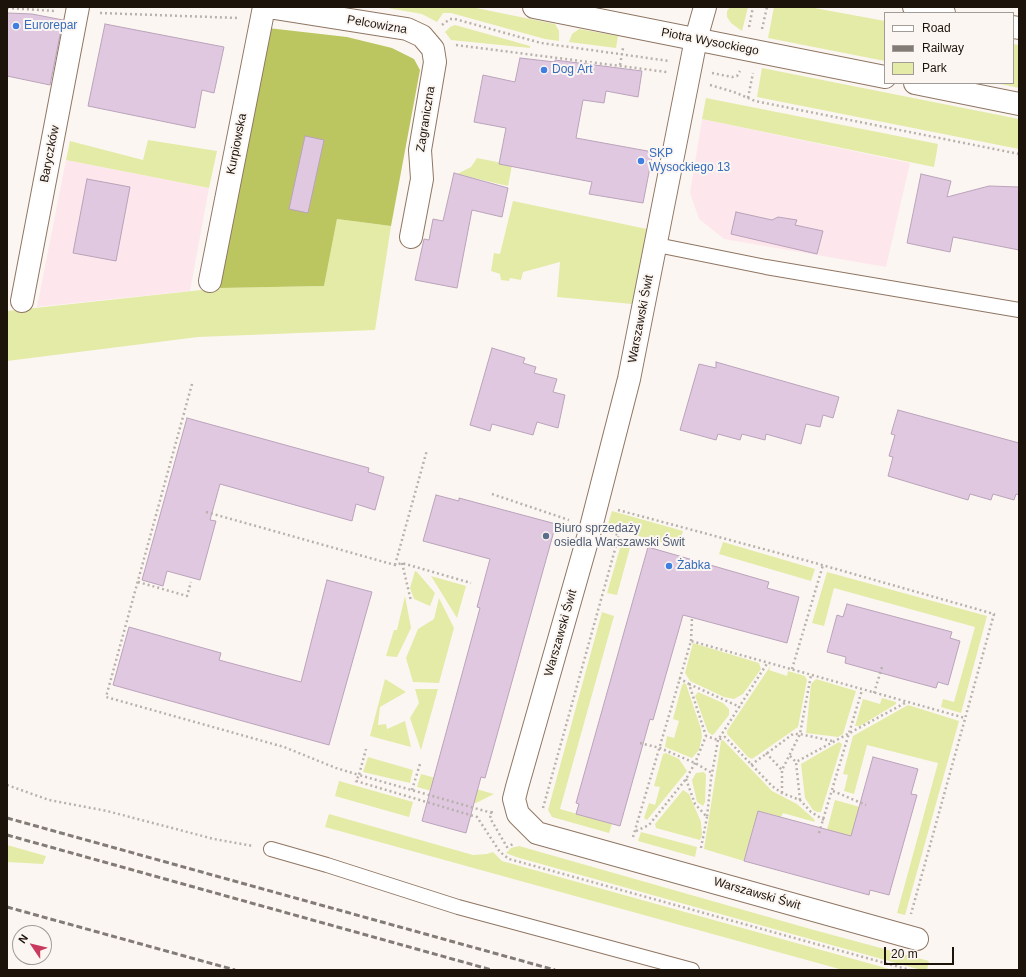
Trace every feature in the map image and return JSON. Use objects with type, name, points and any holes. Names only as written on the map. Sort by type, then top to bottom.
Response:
[{"type":"street","name":"Piotra Wysockiego","points":[[534,7],[884,77]]},
{"type":"street","points":[[695,7],[696,39]]},
{"type":"street","points":[[696,39],[705,7]]},
{"type":"street","points":[[914,7],[939,12]]},
{"type":"street","name":"Baryczków","points":[[22,301],[78,10]]},
{"type":"street","name":"Pelcowizna","points":[[264,11],[406,29],[433,41]]},
{"type":"street","name":"Kurpiowska","points":[[210,281],[264,11]]},
{"type":"street","name":"Warszawski Świt","points":[[696,39],[701,78],[657,244],[629,379],[591,526],[514,799],[518,814],[537,833],[917,939]]},
{"type":"street","name":"Zagraniczna","points":[[411,237],[422,179],[420,150],[435,62],[433,41]]},
{"type":"street","points":[[920,84],[1019,104]]},
{"type":"lane","points":[[657,244],[766,267],[1019,310]]},
{"type":"lane","points":[[271,849],[458,906],[692,970]]},
{"type":"path","points":[[7,8],[264,11]]},
{"type":"path","points":[[674,62],[541,43],[455,19],[445,22],[433,41],[663,70],[701,78],[755,101],[1019,154]]},
{"type":"path","points":[[701,78],[732,77],[739,73]]},
{"type":"path","points":[[192,384],[106,697],[284,747],[336,768],[492,813]]},
{"type":"path","points":[[395,565],[427,450]]},
{"type":"path","points":[[492,494],[573,521]]},
{"type":"path","points":[[617,510],[823,565],[994,614],[911,915]]},
{"type":"path","points":[[206,512],[395,565],[402,563],[471,583]]},
{"type":"path","points":[[542,813],[619,535],[609,532]]},
{"type":"path","points":[[402,563],[411,601]]},
{"type":"path","points":[[792,669],[823,565]]},
{"type":"path","points":[[138,582],[187,596],[191,582]]},
{"type":"path","points":[[689,684],[706,736],[695,763],[686,779],[650,825],[635,831],[691,641],[692,617]]},
{"type":"path","points":[[691,641],[965,718]]},
{"type":"path","points":[[701,848],[718,740],[768,662]]},
{"type":"path","points":[[874,693],[882,667]]},
{"type":"path","points":[[782,793],[782,770],[800,734],[811,675]]},
{"type":"path","points":[[679,678],[740,707]]},
{"type":"path","points":[[819,833],[833,791],[862,690]]},
{"type":"path","points":[[796,762],[905,702]]},
{"type":"path","points":[[751,765],[793,734],[800,734],[833,741]]},
{"type":"path","points":[[706,736],[718,740],[725,737],[772,786],[782,793],[800,800],[811,812],[824,820]]},
{"type":"path","points":[[640,743],[660,748],[695,763],[712,773]]},
{"type":"path","points":[[356,781],[366,749]]},
{"type":"path","points":[[766,753],[782,770]]},
{"type":"path","points":[[790,756],[796,762],[800,800]]},
{"type":"path","points":[[412,790],[420,764]]},
{"type":"path","points":[[686,779],[695,804],[707,817]]},
{"type":"path","points":[[7,785],[49,800],[107,811],[214,839],[271,849]]},
{"type":"path","points":[[833,791],[866,805]]},
{"type":"shaded area","points":[[702,119],[910,163],[886,267],[724,239],[699,219],[690,193]]},
{"type":"shaded area","points":[[66,160],[209,188],[190,291],[37,307]]},
{"type":"green space","points":[[382,7],[471,7],[555,24],[559,31],[559,41],[545,39],[451,13],[443,13],[437,22],[422,14]]},
{"type":"green space","points":[[730,7],[748,7],[742,31],[731,23],[727,17],[727,11]]},
{"type":"green space","points":[[774,7],[809,7],[884,21],[884,61],[768,38]]},
{"type":"green space","points":[[455,25],[530,46],[530,48],[451,40],[445,32],[450,27]]},
{"type":"green space","points":[[268,28],[347,37],[392,48],[414,59],[420,70],[391,226],[337,219],[324,286],[220,288]]},
{"type":"green space","points":[[579,29],[618,36],[616,48],[569,42],[572,34]]},
{"type":"green space","points":[[1014,44],[1019,45],[1019,88],[1001,84],[1014,84]]},
{"type":"green space","points":[[762,68],[1019,119],[1019,149],[757,97]]},
{"type":"green space","points":[[706,98],[938,144],[934,167],[702,119]]},
{"type":"green space","points":[[148,140],[217,151],[209,188],[66,160],[70,141],[143,160]]},
{"type":"green space","points":[[477,158],[512,165],[508,186],[457,174],[471,167]]},
{"type":"green space","points":[[513,201],[647,229],[632,304],[557,297],[560,262],[523,272],[521,280],[510,278],[509,281],[501,280],[500,274],[491,271],[494,253],[500,254]]},
{"type":"green space","points":[[337,219],[391,226],[375,330],[198,337],[7,361],[7,311],[220,288],[324,286]]},
{"type":"green space","points":[[612,511],[683,531],[678,547],[607,527]]},
{"type":"green space","points":[[622,541],[631,544],[617,595],[607,593]]},
{"type":"green space","points":[[723,542],[815,569],[811,581],[719,554]]},
{"type":"green space","points":[[415,571],[435,593],[430,606],[414,599],[410,588]]},
{"type":"green space","points":[[827,572],[987,616],[961,713],[941,707],[943,699],[954,702],[975,627],[834,588],[824,626],[812,623]]},
{"type":"green space","points":[[431,576],[466,586],[457,618]]},
{"type":"green space","points":[[405,596],[411,628],[397,657],[386,656],[394,630],[397,630]]},
{"type":"green space","points":[[439,598],[454,628],[439,683],[413,682],[406,658],[418,629],[434,619]]},
{"type":"green space","points":[[602,612],[614,616],[560,809],[612,824],[609,833],[552,817],[548,810]]},
{"type":"green space","points":[[693,643],[759,663],[761,669],[743,694],[734,699],[724,697],[690,681],[685,673]]},
{"type":"green space","points":[[771,665],[769,670],[787,676],[788,671],[805,676],[807,680],[798,727],[752,759],[748,757],[727,734],[727,731]]},
{"type":"green space","points":[[385,679],[406,692],[380,707],[378,725],[386,724],[387,729],[405,721],[411,747],[370,736]]},
{"type":"green space","points":[[816,679],[856,691],[843,734],[838,737],[806,733],[811,684]]},
{"type":"green space","points":[[684,683],[686,684],[701,729],[702,737],[699,750],[692,758],[665,747],[667,736],[674,738],[679,721],[673,719],[682,685]]},
{"type":"green space","points":[[415,689],[438,689],[421,750],[410,718],[419,703]]},
{"type":"green space","points":[[698,692],[723,703],[729,709],[729,715],[712,735],[708,732],[695,696]]},
{"type":"green space","points":[[882,698],[896,702],[896,704],[860,726],[855,726],[863,699],[880,704]]},
{"type":"green space","points":[[908,705],[959,721],[905,915],[897,913],[938,763],[867,745],[854,794],[844,791],[848,775],[843,774],[853,736]]},
{"type":"green space","points":[[723,740],[772,791],[797,804],[814,819],[815,822],[783,813],[781,817],[759,811],[744,861],[704,849],[721,741]]},
{"type":"green space","points":[[839,742],[842,744],[821,812],[817,812],[813,810],[805,798],[801,764]]},
{"type":"green space","points":[[666,753],[679,759],[687,771],[647,820],[644,818],[649,803],[655,805],[660,787],[654,786],[663,754]]},
{"type":"green space","points":[[368,757],[413,770],[410,783],[363,772]]},
{"type":"green space","points":[[704,772],[706,775],[705,802],[703,806],[697,802],[692,780],[696,773]]},
{"type":"green space","points":[[421,774],[494,794],[476,803],[417,787]]},
{"type":"green space","points":[[339,781],[413,802],[409,817],[335,796]]},
{"type":"green space","points":[[683,790],[689,794],[701,822],[702,835],[700,840],[656,828],[655,824]]},
{"type":"green space","points":[[835,800],[860,807],[857,838],[827,830]]},
{"type":"green space","points":[[329,814],[473,855],[493,852],[502,861],[893,970],[843,970],[325,827]]},
{"type":"green space","points":[[641,832],[697,847],[695,857],[638,841]]},
{"type":"green space","points":[[7,845],[46,856],[43,864],[7,862]]},
{"type":"green space","points":[[519,846],[814,930],[929,961],[927,970],[921,970],[506,853],[511,848]]},
{"type":"building","points":[[7,13],[32,14],[63,20],[50,85],[7,76]]},
{"type":"building","points":[[105,24],[224,47],[214,93],[202,90],[195,128],[88,106]]},
{"type":"building","points":[[520,58],[555,62],[555,60],[642,71],[638,97],[606,91],[604,103],[583,100],[576,138],[653,152],[643,203],[589,194],[592,182],[499,164],[506,128],[474,122],[483,75],[515,82]]},
{"type":"building","points":[[305,136],[324,140],[308,213],[289,209]]},
{"type":"building","points":[[454,173],[508,188],[502,217],[472,210],[457,288],[415,280],[424,239],[429,240],[433,219],[443,221]]},
{"type":"building","points":[[921,174],[951,181],[947,197],[989,186],[1019,187],[1019,250],[953,237],[950,252],[907,243]]},
{"type":"building","points":[[87,179],[130,187],[116,261],[73,253]]},
{"type":"building","points":[[736,212],[772,220],[778,217],[797,220],[795,225],[823,231],[817,254],[731,234]]},
{"type":"building","points":[[492,348],[525,358],[523,363],[536,367],[534,373],[557,379],[553,392],[565,395],[558,428],[537,422],[533,435],[492,424],[490,431],[470,425]]},
{"type":"building","points":[[716,362],[839,397],[833,418],[823,415],[820,427],[806,424],[801,444],[766,434],[765,440],[742,434],[740,440],[718,434],[716,440],[680,430],[699,364],[716,368]]},
{"type":"building","points":[[898,410],[1019,443],[1019,495],[1016,494],[1014,500],[993,494],[991,500],[970,494],[968,500],[888,476],[893,457],[889,456],[895,435],[891,434]]},
{"type":"building","points":[[187,418],[369,468],[368,472],[384,477],[375,510],[356,504],[352,521],[220,484],[210,520],[216,521],[200,580],[167,571],[163,586],[142,580]]},
{"type":"building","points":[[436,495],[459,501],[459,498],[556,524],[485,778],[481,777],[466,833],[422,821],[480,608],[477,607],[490,559],[423,541]]},
{"type":"building","points":[[648,547],[769,582],[767,588],[799,597],[787,643],[683,615],[653,720],[650,719],[620,826],[576,814],[579,804],[576,803]]},
{"type":"building","points":[[327,580],[372,592],[329,745],[113,685],[129,627],[221,653],[219,660],[301,682]]},
{"type":"building","points":[[847,604],[952,632],[950,638],[960,641],[948,685],[938,682],[936,688],[899,678],[845,663],[846,657],[827,652],[837,615],[843,617]]},
{"type":"building","points":[[873,757],[918,769],[911,794],[917,795],[889,895],[870,890],[869,895],[744,861],[758,811],[851,836]]},
{"type":"railway","points":[[7,818],[555,970]]},
{"type":"railway","points":[[7,835],[492,970]]},
{"type":"railway","points":[[7,907],[235,970]]},
{"type":"place","name":"Eurorepar","points":[[16,26]]},
{"type":"place","name":"Dog Art","points":[[544,70]]},
{"type":"place","name":"SKP Wysockiego 13","points":[[641,161]]},
{"type":"place","name":"Biuro sprzedaży osiedla Warszawski Świt","points":[[546,536]]},
{"type":"place","name":"Żabka","points":[[669,566]]}]
